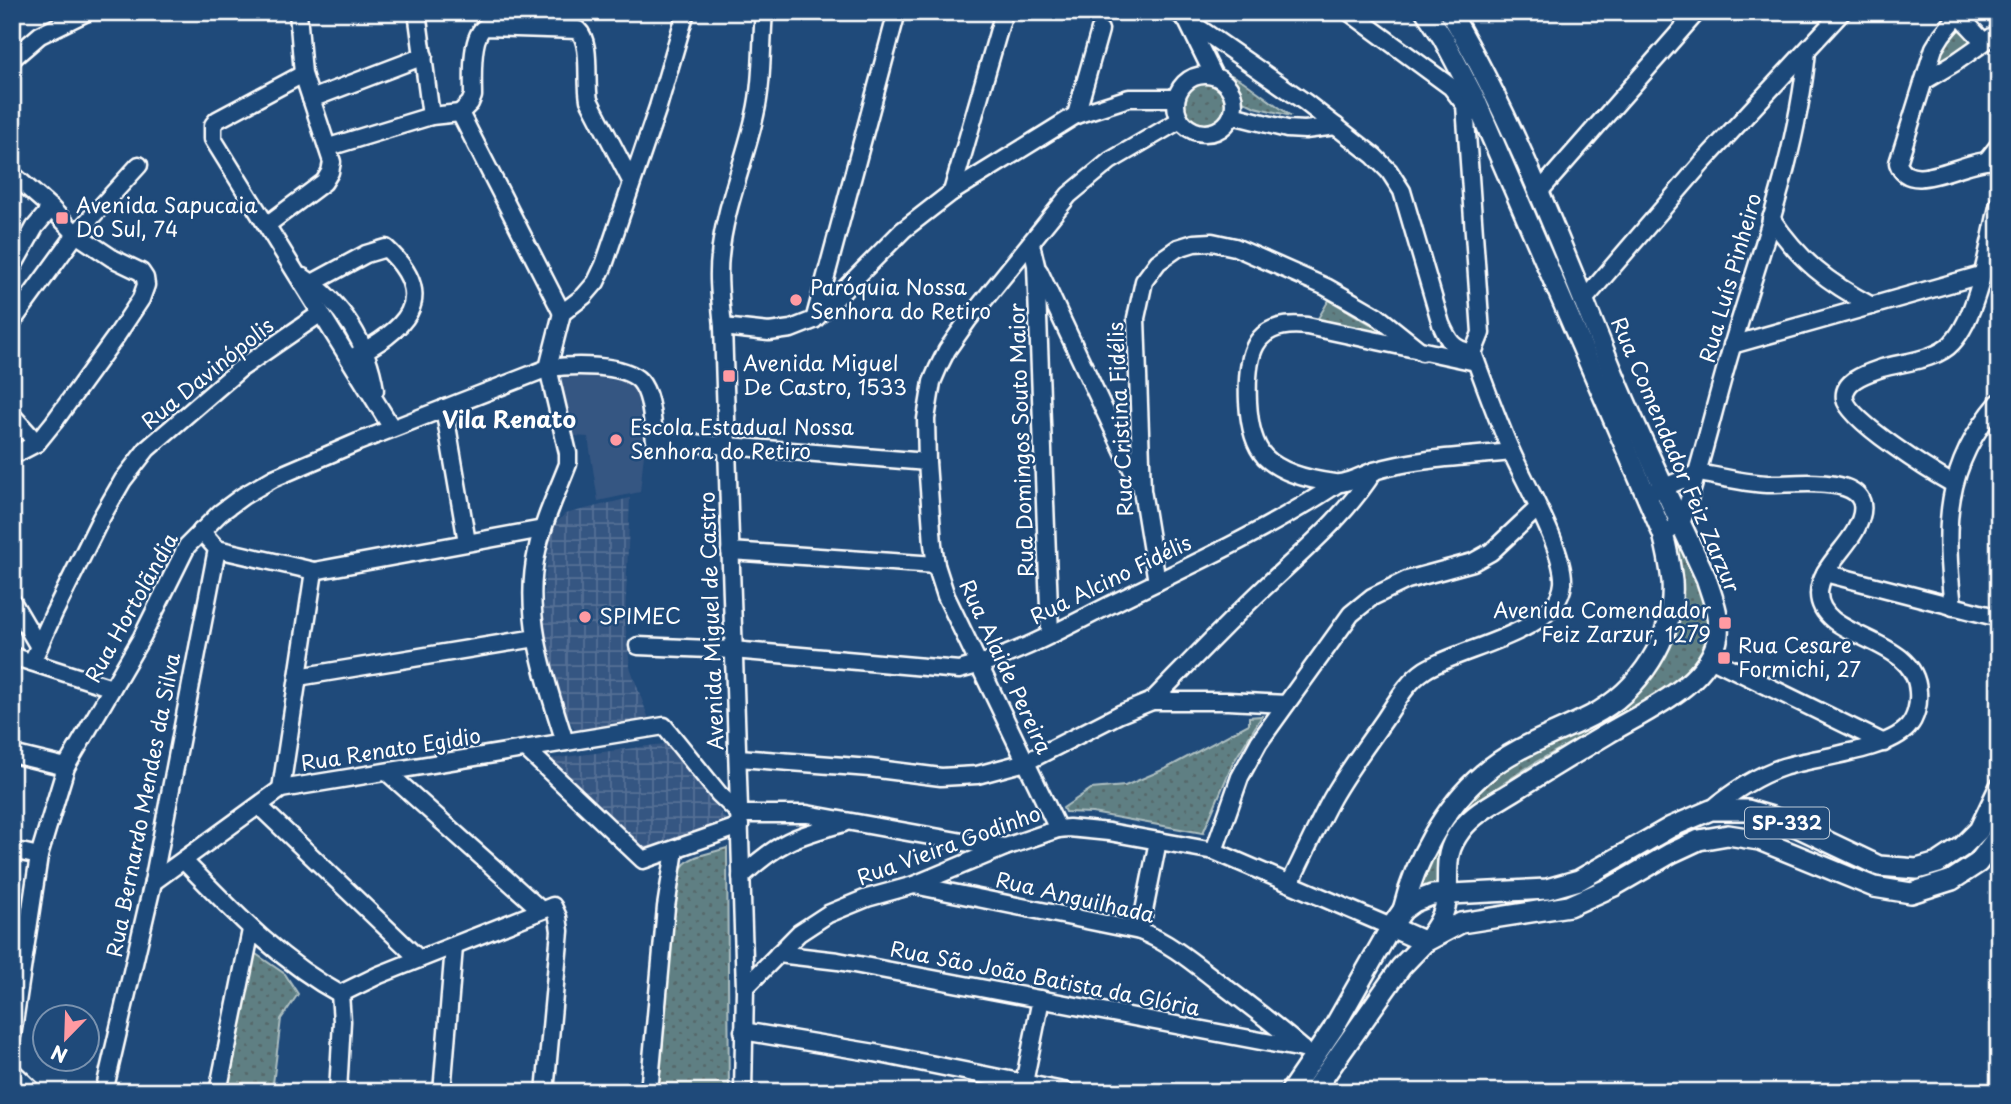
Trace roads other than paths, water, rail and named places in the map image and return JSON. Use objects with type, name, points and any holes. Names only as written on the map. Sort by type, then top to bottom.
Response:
[{"type":"main road","name":"Rua Comendador Feiz Zarzur","points":[[1403,910],[1408,887],[1436,833],[1461,796],[1484,772],[1520,750],[1613,702],[1650,663],[1663,638],[1670,610],[1672,583],[1663,534],[1443,37],[1426,12]]},
{"type":"main road","name":"Rua Comendador Feiz Zarzur","points":[[1450,12],[1482,66],[1539,192],[1614,375],[1706,578],[1717,613],[1718,635],[1710,658]]},
{"type":"main road","points":[[1391,927],[1425,942],[1437,926],[1447,893],[1449,849],[1462,829],[1478,813],[1552,766],[1655,708],[1697,674],[1710,658]]},
{"type":"main road","name":"SP-332","points":[[1403,910],[1420,899],[1447,893],[1500,892],[1566,885],[1671,827],[1711,810],[1748,810],[1797,827],[1879,866],[1917,869],[1938,863],[1962,847],[1979,830],[1999,788]]},
{"type":"main road","points":[[1436,833],[1454,842]]},
{"type":"main road","name":"SP-332","points":[[1313,1092],[1401,967],[1425,942],[1461,923],[1570,906],[1604,891],[1699,840],[1728,835],[1759,841],[1874,887],[1911,893],[1952,880],[1978,863],[1999,835]]},
{"type":"main road","points":[[1290,1092],[1308,1052],[1333,1029],[1403,910]]},
{"type":"street","points":[[12,59],[40,35],[88,12]]},
{"type":"street","points":[[268,225],[324,182],[332,162],[303,74],[298,12]]},
{"type":"street","points":[[565,742],[541,664],[536,638],[534,567],[543,529],[568,464],[568,453],[548,368],[562,313],[584,296],[596,282],[604,265],[654,119],[685,12]]},
{"type":"street","name":"Avenida Miguel de Castro","points":[[756,12],[762,33]]},
{"type":"street","name":"Avenida Miguel de Castro","points":[[743,1092],[746,988],[720,256],[755,114],[761,76],[764,12]]},
{"type":"street","points":[[814,320],[897,12]]},
{"type":"street","points":[[952,192],[1004,12]]},
{"type":"street","points":[[1290,883],[1347,772],[1407,686],[1423,671],[1443,660],[1529,626],[1543,617],[1554,606],[1563,585],[1561,562],[1511,452],[1475,357],[1481,333],[1470,102],[1349,12]]},
{"type":"street","points":[[1584,300],[1702,163],[1842,12]]},
{"type":"street","points":[[1983,41],[1960,13],[1941,34],[1934,48],[1898,163],[1900,171],[1907,176],[1929,177],[1993,161],[1999,145]]},
{"type":"street","points":[[1539,192],[1693,14]]},
{"type":"street","points":[[1181,15],[1336,126],[1389,171],[1402,191],[1447,339],[1455,348],[1475,357]]},
{"type":"street","points":[[1181,15],[1214,76],[1222,81],[1233,96],[1231,115],[1227,123],[1210,132],[1191,130],[1180,120],[1175,107],[1176,98],[1186,81],[1194,77],[1214,76]]},
{"type":"street","points":[[418,19],[431,116]]},
{"type":"street","points":[[329,147],[431,116],[460,113],[470,103],[475,41],[485,27],[578,30],[584,35],[586,45],[586,86],[589,100],[631,181]]},
{"type":"street","points":[[1076,115],[1100,30]]},
{"type":"street","points":[[1924,81],[1999,32]]},
{"type":"street","name":"Rua Luís Pinheiro","points":[[1681,524],[1699,473],[1732,345],[1771,218],[1803,94],[1807,51]]},
{"type":"street","points":[[311,99],[424,56]]},
{"type":"street","points":[[303,74],[217,120],[213,125],[213,139],[296,272],[343,313],[376,400],[392,428]]},
{"type":"street","points":[[1783,76],[1798,86],[1803,94]]},
{"type":"street","points":[[723,327],[769,332],[791,329],[814,320],[903,230],[952,192],[1076,115],[1129,98],[1176,98]]},
{"type":"street","points":[[460,113],[562,313]]},
{"type":"street","points":[[1231,115],[1287,129],[1336,126]]},
{"type":"street","name":"Rua Alaide Pereira","points":[[1058,830],[946,596],[936,565],[926,419],[932,382],[947,350],[968,320],[1069,195],[1089,176],[1180,120]]},
{"type":"street","points":[[12,322],[76,234],[139,165]]},
{"type":"street","points":[[12,174],[76,234],[112,258],[141,272],[146,285],[141,299],[117,335],[37,443],[12,456]]},
{"type":"street","points":[[1952,484],[1889,443],[1850,411],[1844,399],[1848,386],[1858,377],[1937,354],[1949,347],[1962,332],[1971,314],[1999,203]]},
{"type":"street","points":[[13,265],[35,227],[51,208]]},
{"type":"street","points":[[1771,218],[1816,272],[1837,288],[1872,306]]},
{"type":"street","name":"Rua Cristina Fidélis","points":[[1157,582],[1142,490],[1136,318],[1144,281],[1158,262],[1178,248],[1194,243],[1212,242],[1235,247],[1326,287],[1351,301],[1377,316],[1422,352]]},
{"type":"street","name":"Rua Domingos Souto Maior","points":[[1031,244],[1036,265],[1050,634]]},
{"type":"street","points":[[308,285],[366,254],[386,248],[400,261],[413,281],[413,299],[405,320],[388,336],[358,355]]},
{"type":"street","points":[[1036,265],[1142,490]]},
{"type":"street","points":[[1732,345],[1981,275]]},
{"type":"street","points":[[308,285],[321,313],[358,355]]},
{"type":"street","name":"Rua Davinópolis","points":[[35,655],[122,480],[147,449],[240,369],[321,313]]},
{"type":"street","points":[[1337,484],[1294,474],[1276,466],[1264,456],[1254,438],[1248,414],[1247,377],[1252,351],[1267,332],[1293,324],[1422,352],[1475,357]]},
{"type":"street","name":"Rua Hortolãndia","points":[[12,1036],[18,961],[39,856],[66,766],[142,638],[178,561],[201,531],[243,496],[274,478],[392,428],[548,368],[570,365],[590,366],[632,375],[640,382],[645,389],[655,440],[726,448]]},
{"type":"street","points":[[1953,607],[1948,565],[1952,484],[1962,459],[1990,412],[1999,402]]},
{"type":"street","points":[[444,408],[467,542]]},
{"type":"street","points":[[12,415],[37,443]]},
{"type":"street","points":[[726,448],[927,462]]},
{"type":"street","name":"Rua Alcino Fidélis","points":[[638,646],[733,650],[948,671],[980,665],[1157,582],[1293,513],[1337,484],[1400,464],[1511,452]]},
{"type":"street","points":[[1152,701],[1226,625],[1339,517],[1374,471]]},
{"type":"street","points":[[1646,495],[1699,473],[1744,482],[1838,484],[1853,491],[1861,500],[1863,508],[1860,521],[1848,543],[1825,573],[1819,591],[1820,603],[1829,618],[1907,662],[1917,678],[1917,708],[1910,726],[1884,743],[1782,767],[1734,790],[1711,810]]},
{"type":"street","points":[[1214,851],[1240,777],[1259,742],[1351,614],[1372,597],[1407,580],[1473,562],[1491,552],[1538,508]]},
{"type":"street","points":[[1663,534],[1681,524]]},
{"type":"street","points":[[201,531],[217,549],[314,571],[543,529]]},
{"type":"street","name":"Rua Bernardo Mendes da Silva","points":[[104,1092],[153,882],[217,549]]},
{"type":"street","points":[[730,551],[936,565]]},
{"type":"street","points":[[281,789],[314,571]]},
{"type":"street","points":[[1825,573],[1999,618]]},
{"type":"street","points":[[12,601],[35,655]]},
{"type":"street","points":[[298,677],[536,638]]},
{"type":"street","points":[[12,656],[35,655],[112,688]]},
{"type":"street","points":[[1710,658],[1884,743]]},
{"type":"street","points":[[739,758],[941,776],[977,775],[1026,762],[1120,714],[1152,701],[1286,704]]},
{"type":"street","name":"Rua Renato Egidio","points":[[153,882],[281,789],[664,726],[740,820]]},
{"type":"street","points":[[526,749],[643,860],[675,850],[740,820],[807,814],[1005,847]]},
{"type":"street","points":[[12,754],[66,766]]},
{"type":"street","points":[[388,773],[558,917],[560,931],[545,1092]]},
{"type":"street","points":[[259,806],[419,959]]},
{"type":"street","points":[[741,877],[766,854],[788,840],[846,822]]},
{"type":"street","name":"Rua Vieira Godinho","points":[[746,988],[799,933],[828,914],[867,898],[914,885],[1005,847],[1069,828],[1109,832],[1214,851],[1391,927]]},
{"type":"street","points":[[1140,931],[1158,841]]},
{"type":"street","points":[[12,850],[39,856]]},
{"type":"street","points":[[649,1092],[666,906],[675,850]]},
{"type":"street","points":[[184,860],[251,930],[304,972],[340,994]]},
{"type":"street","name":"Rua Anguilhada","points":[[914,885],[1140,931],[1177,950],[1308,1052]]},
{"type":"street","points":[[340,994],[547,908]]},
{"type":"street","points":[[218,1092],[251,930]]},
{"type":"street","points":[[442,1092],[454,947]]},
{"type":"street","name":"Rua São João Batista da Glória","points":[[778,954],[838,961],[1308,1052]]},
{"type":"street","points":[[338,1092],[342,1021],[340,994]]},
{"type":"street","points":[[1024,1083],[1041,999]]},
{"type":"street","points":[[743,1031],[875,1053],[1068,1092]]},
{"type":"street","points":[[12,1071],[34,1092]]},
{"type":"place","name":"Avenida Sapucaia Do Sul, 74","points":[[62,218]]},
{"type":"place","name":"Paróquia Nossa Senhora do Retiro","points":[[796,300]]},
{"type":"place","name":"Avenida Miguel De Castro, 1533","points":[[729,376]]},
{"type":"place","name":"Escola Estadual Nossa Senhora do Retiro","points":[[616,440]]},
{"type":"place","name":"SPIMEC","points":[[585,617]]},
{"type":"place","name":"Avenida Comendador Feiz Zarzur, 1279","points":[[1725,623]]},
{"type":"place","name":"Rua Cesare Formichi, 27","points":[[1724,658]]},
{"type":"district","name":"Vila Renato","points":[[509,420]]}]
